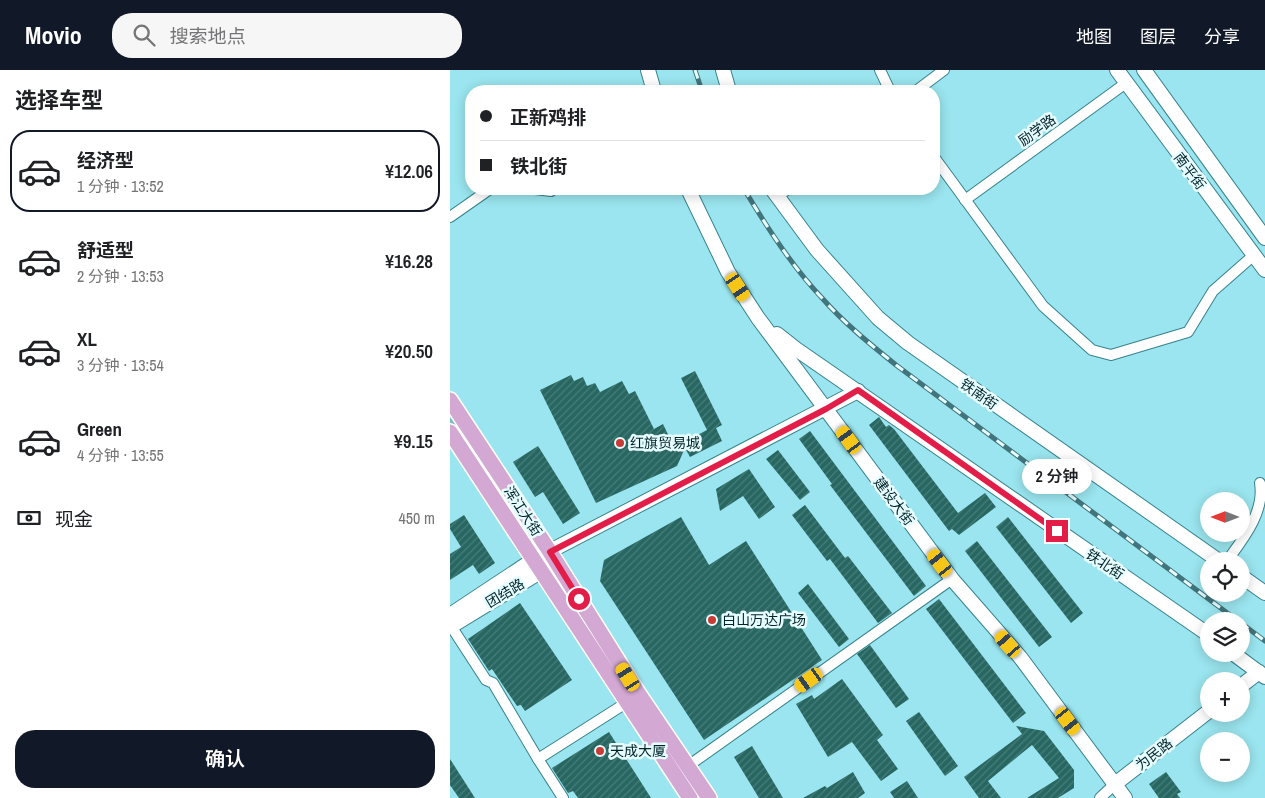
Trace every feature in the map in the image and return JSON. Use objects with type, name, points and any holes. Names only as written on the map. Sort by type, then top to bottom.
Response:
[{"type":"main road","name":"浑江大街","points":[[450,400],[550,552],[638,693],[709,798]]},
{"type":"main road","name":"浑江大街","points":[[450,432],[690,798]]},
{"type":"street","points":[[648,70],[652,85]]},
{"type":"street","points":[[723,70],[727,85]]},
{"type":"street","points":[[880,70],[887,85]]},
{"type":"street","points":[[924,85],[944,70]]},
{"type":"street","name":"南平街","points":[[1118,70],[1265,270]]},
{"type":"street","name":"南平街","points":[[1144,70],[1265,238]]},
{"type":"street","name":"励学路","points":[[965,200],[1126,83]]},
{"type":"street","points":[[940,165],[1043,306],[1092,350],[1111,354],[1188,332],[1213,290],[1254,255]]},
{"type":"street","points":[[450,217],[481,195]]},
{"type":"street","name":"建设大街","points":[[691,195],[728,272],[758,318],[952,579],[1020,657],[1125,798]]},
{"type":"street","name":"铁南街","points":[[781,195],[816,250],[878,318],[908,343],[1206,552]]},
{"type":"street","name":"铁北街","points":[[758,318],[796,349],[858,390],[1200,629]]},
{"type":"street","name":"团结路","points":[[450,623],[537,566],[550,552],[826,409],[858,390]]},
{"type":"street","points":[[1233,552],[1264,508],[1264,491],[1260,483]]},
{"type":"street","points":[[688,766],[952,579]]},
{"type":"street","points":[[1250,582],[1265,592]]},
{"type":"street","points":[[450,623],[486,680],[493,683],[562,798]]},
{"type":"street","points":[[1245,662],[1262,674],[1250,681]]},
{"type":"street","points":[[538,759],[626,703]]},
{"type":"street","name":"为民路","points":[[1100,798],[1115,784],[1200,718]]},
{"type":"building","name":"红旗贸易城","points":[[695,371],[722,425],[716,428],[722,441],[690,457],[685,448],[677,466],[596,503],[540,390],[571,375],[574,381],[583,377],[587,386],[595,383],[600,392],[622,381],[629,394],[635,391],[654,429],[663,424],[674,447],[707,430],[681,378]]},
{"type":"building","points":[[879,417],[886,427],[889,425],[894,429],[958,513],[985,493],[996,507],[959,535],[952,529],[949,531],[869,425]]},
{"type":"building","points":[[810,431],[926,586],[914,596],[830,485],[832,484],[799,439]]},
{"type":"building","points":[[538,446],[580,513],[563,524],[543,492],[535,497],[513,462]]},
{"type":"building","points":[[778,450],[810,492],[800,500],[766,459]]},
{"type":"building","points":[[749,469],[775,507],[759,519],[743,496],[720,511],[716,489]]},
{"type":"building","points":[[805,505],[845,558],[848,556],[892,613],[878,623],[830,559],[827,561],[792,515]]},
{"type":"building","points":[[464,515],[495,563],[479,574],[473,565],[450,580],[450,554],[461,547],[450,529],[450,524]]},
{"type":"building","name":"白山万达广场","points":[[681,517],[709,565],[746,541],[822,660],[704,740],[600,581],[604,560]]},
{"type":"building","points":[[1008,517],[1083,613],[1071,623],[996,527]]},
{"type":"building","points":[[977,541],[1052,637],[1039,647],[965,551]]},
{"type":"building","points":[[808,584],[849,639],[839,647],[798,593]]},
{"type":"building","points":[[939,599],[1026,713],[1013,723],[926,609]]},
{"type":"building","points":[[520,603],[572,680],[525,711],[521,705],[517,706],[492,669],[489,671],[468,639]]},
{"type":"building","points":[[870,645],[909,699],[896,708],[857,654]]},
{"type":"building","points":[[842,679],[883,735],[877,740],[898,769],[881,781],[852,742],[828,757],[796,704],[812,695],[814,699]]},
{"type":"building","points":[[919,712],[958,766],[945,776],[906,721]]},
{"type":"building","points":[[1016,726],[1044,731],[1074,770],[1074,788],[1058,798],[1027,798],[1059,778],[1032,745],[988,781],[1001,798],[979,798],[964,777],[1022,734]]},
{"type":"building","name":"天成大厦","points":[[609,732],[651,798],[578,798],[573,791],[568,793],[552,768]]},
{"type":"building","points":[[752,746],[783,798],[759,798],[734,757]]},
{"type":"building","points":[[450,759],[475,798],[459,798],[450,785]]},
{"type":"building","points":[[853,772],[865,793],[858,798],[803,798],[825,786],[827,788]]},
{"type":"building","points":[[1166,772],[1181,792],[1177,794],[1180,798],[1159,798],[1149,784]]},
{"type":"building","points":[[907,781],[918,798],[894,798],[890,792]]},
{"type":"tunnel","points":[[450,418],[600,646]]},
{"type":"railway","points":[[695,70],[700,85]]},
{"type":"railway","points":[[748,195],[800,272],[830,307],[858,333],[896,365],[1226,612]]},
{"type":"railway","points":[[1250,630],[1265,641]]},
{"type":"place","name":"红旗贸易城","points":[[620,443]]},
{"type":"place","name":"白山万达广场","points":[[712,620]]},
{"type":"place","name":"天成大厦","points":[[600,751]]},
{"type":"route","points":[[579,599],[550,552],[826,409],[858,390],[1057,531]]}]
